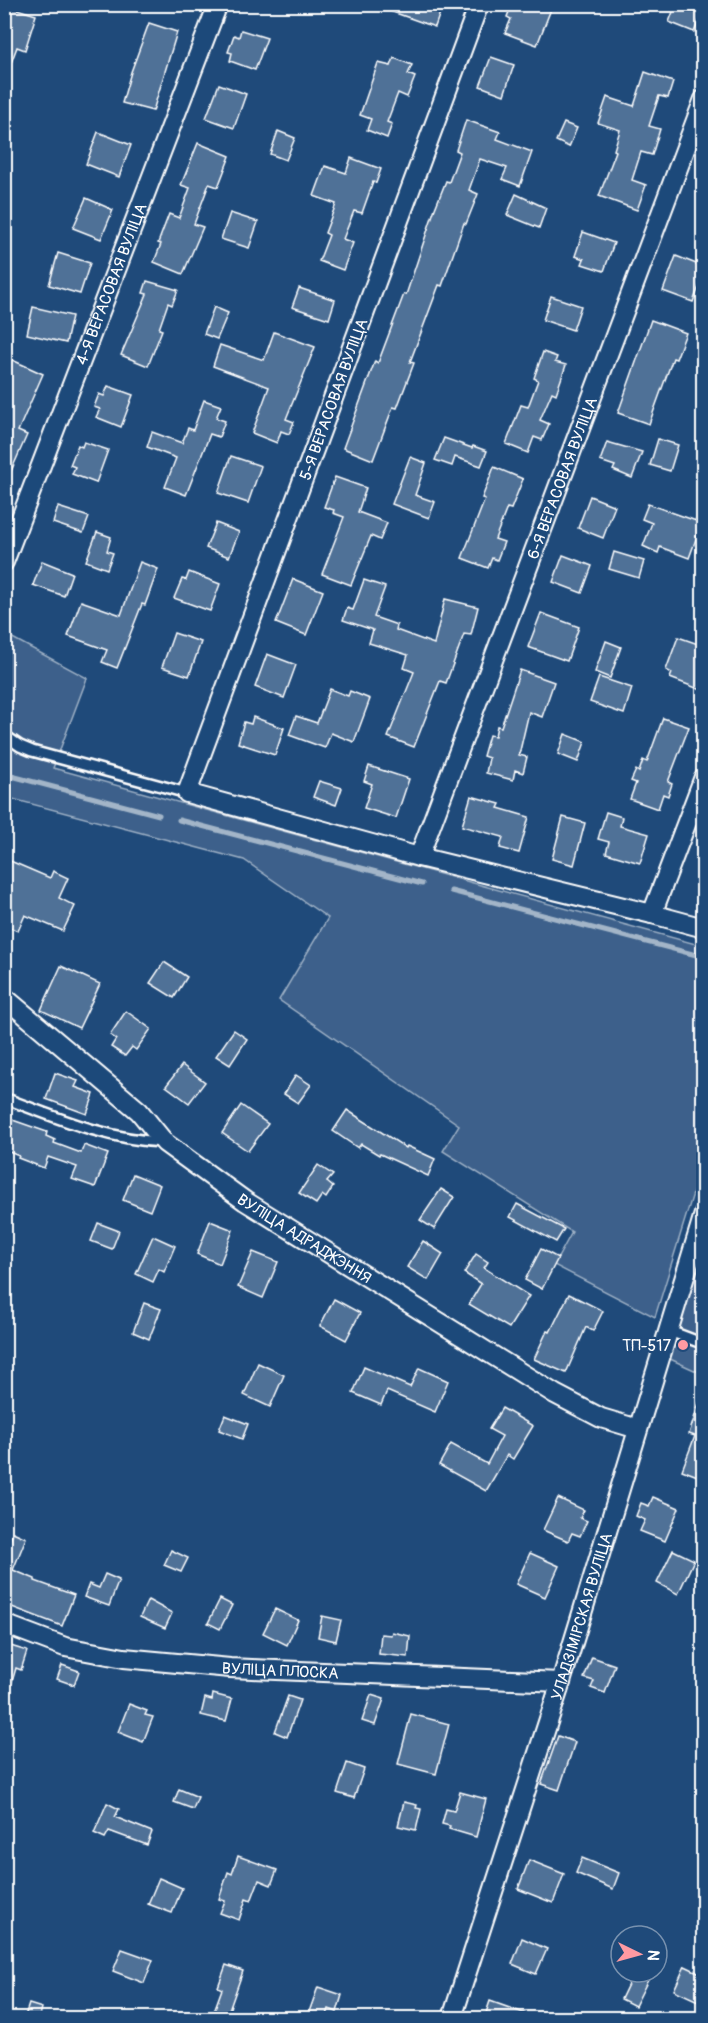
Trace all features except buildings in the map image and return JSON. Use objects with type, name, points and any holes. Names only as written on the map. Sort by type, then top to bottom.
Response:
[{"type":"street","name":"4-Я ВЕРАСОВАЯ ВУЛІЦА","points":[[4,562],[218,4]]},
{"type":"street","name":"5-Я ВЕРАСОВАЯ ВУЛІЦА","points":[[187,793],[479,4]]},
{"type":"street","name":"6-Я ВЕРАСОВАЯ ВУЛІЦА","points":[[419,857],[704,99]]},
{"type":"street","points":[[652,914],[704,777]]},
{"type":"street","points":[[187,793],[419,857],[704,928]]},
{"type":"street","name":"ВУЛІЦА АДРАДЖЭННЯ","points":[[4,997],[140,1111],[165,1143],[245,1201],[555,1394],[602,1418],[638,1429]]},
{"type":"street","name":"УЛАДЗІМІРСКАЯ ВУЛІЦА","points":[[452,2019],[561,1682],[704,1214]]},
{"type":"street","name":"ВУЛІЦА ПЛОСКА","points":[[4,1624],[65,1647],[124,1658],[230,1668],[561,1682]]},
{"type":"lane","points":[[4,735],[20,746],[33,751],[187,793]]},
{"type":"lane","points":[[4,1098],[59,1119],[136,1141],[165,1143]]},
{"type":"lane","points":[[667,1330],[704,1344]]},
{"type":"shaded area","points":[[5,634],[87,678],[53,768],[703,946],[703,1161],[655,1317],[554,1265],[572,1232],[443,1151],[459,1125],[279,1000],[328,918],[244,860],[5,797]]},
{"type":"shaded area","points":[[703,1242],[703,1374],[668,1358]]},
{"type":"waterway","points":[[4,774],[159,815]]},
{"type":"waterway","points":[[179,820],[422,884]]},
{"type":"waterway","points":[[451,891],[704,957]]},
{"type":"place","name":"ТП-517","points":[[683,1345]]}]
